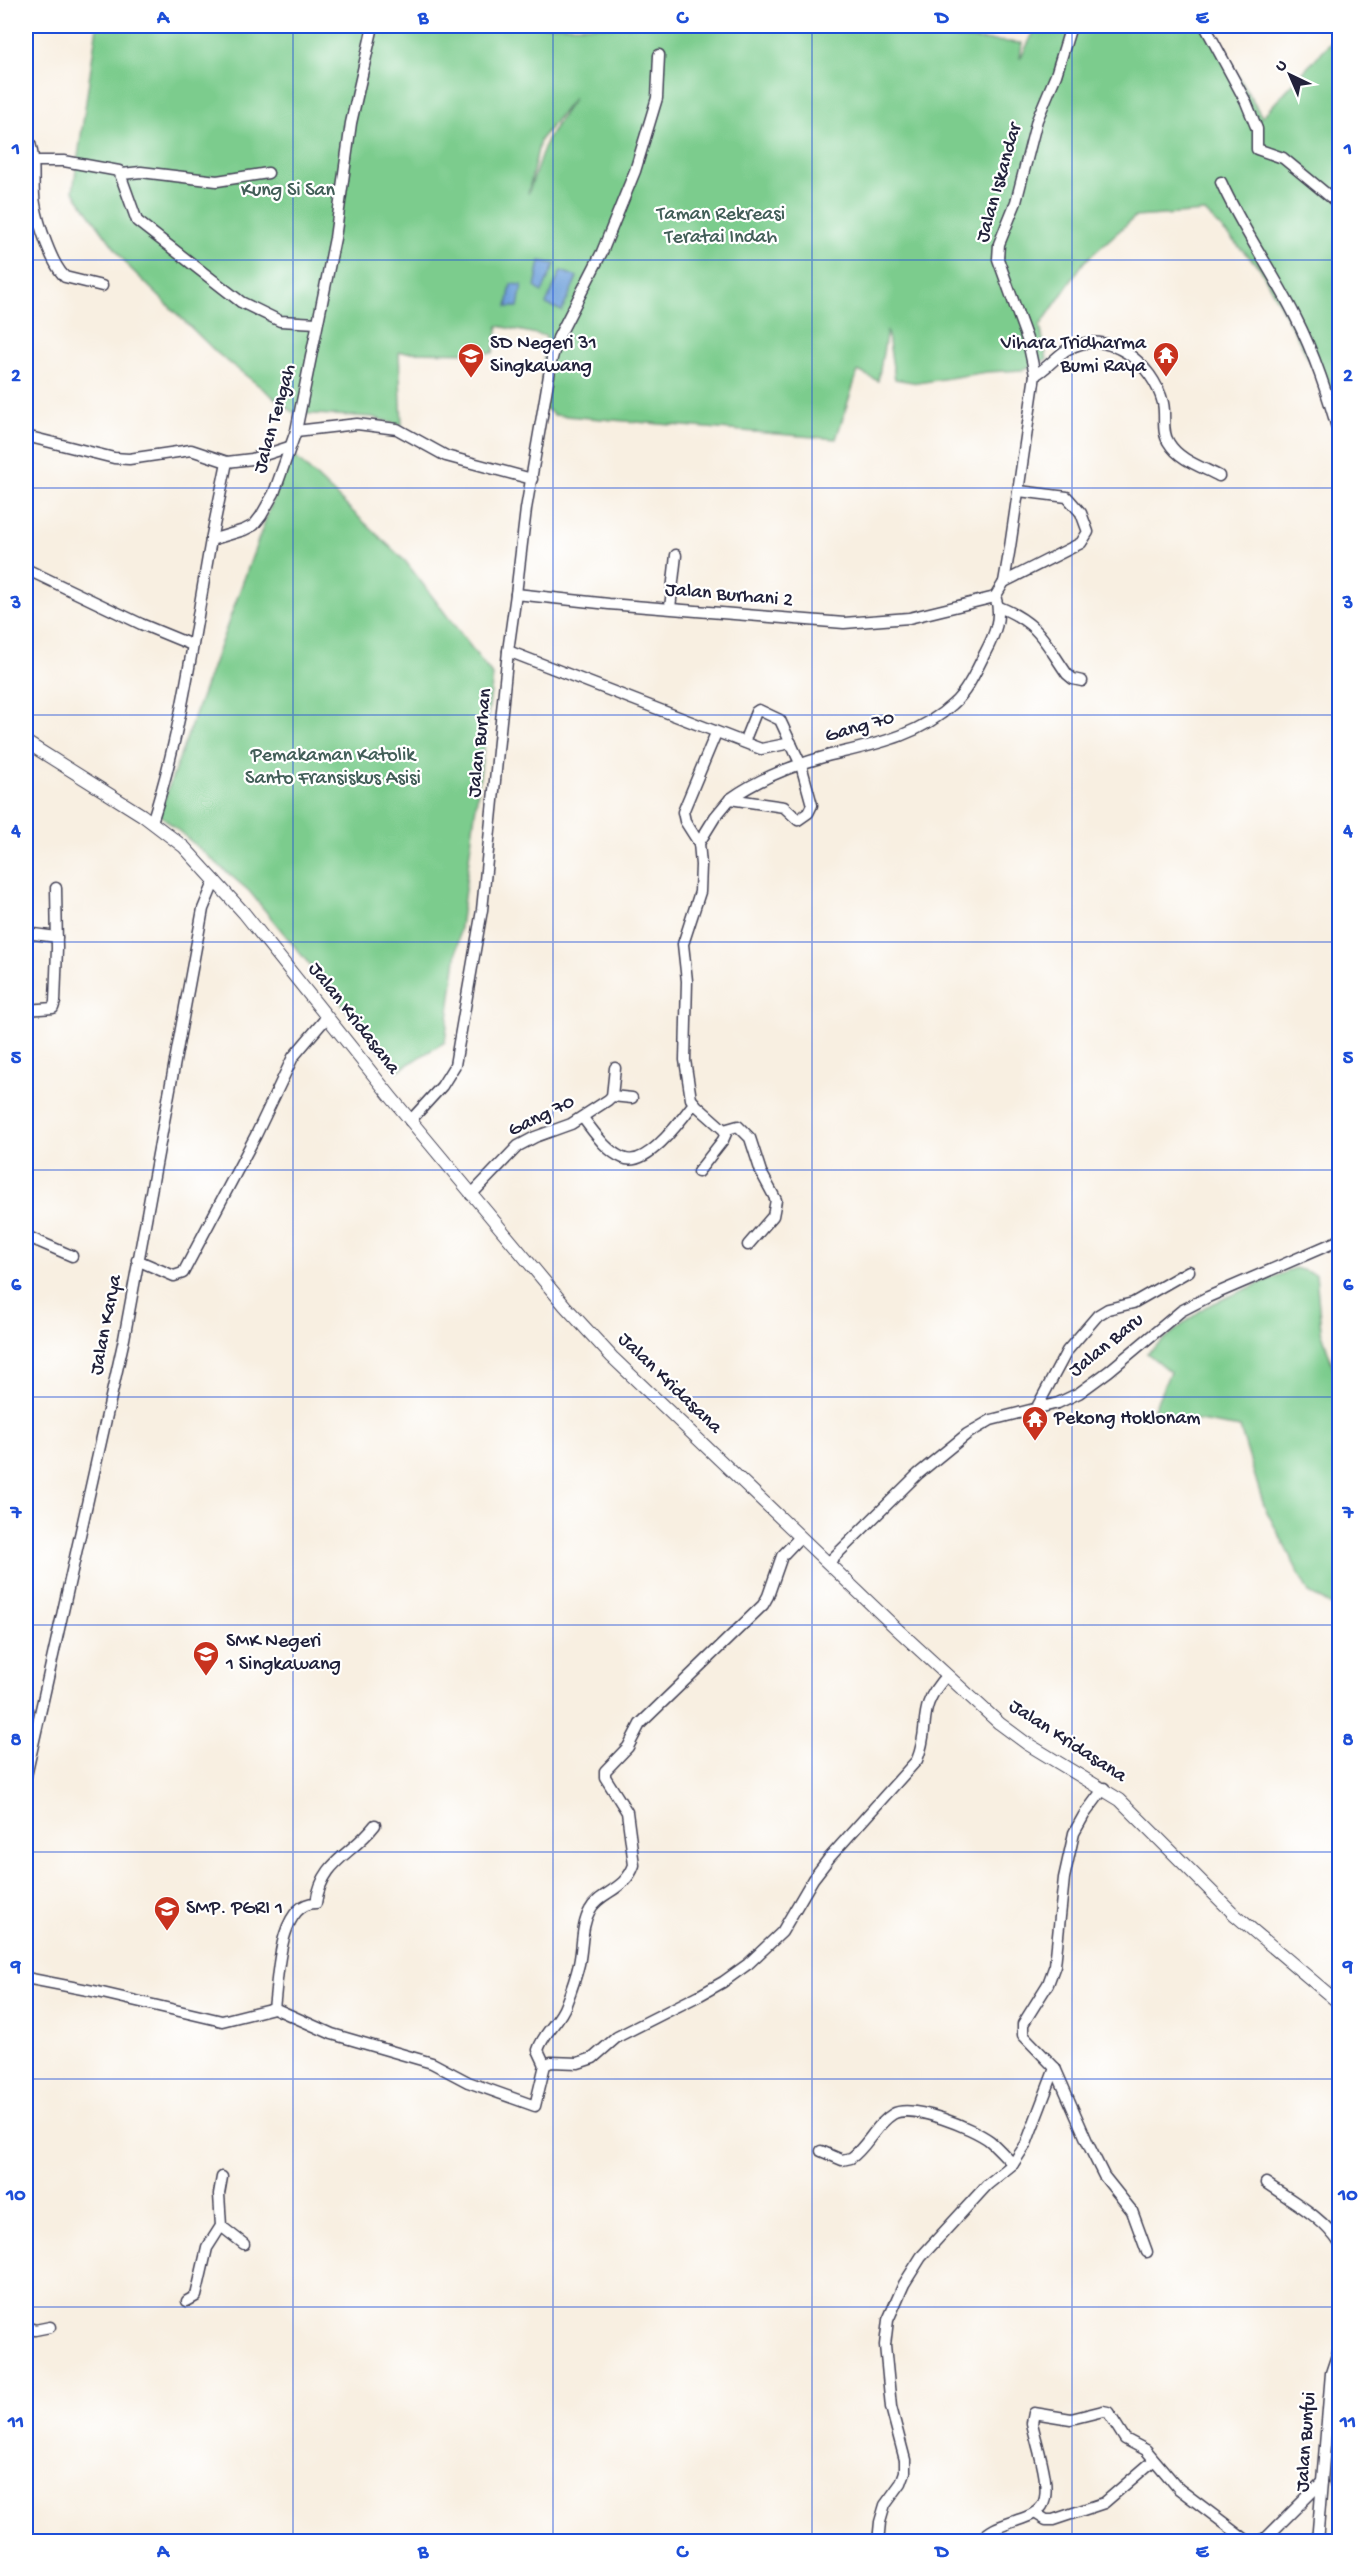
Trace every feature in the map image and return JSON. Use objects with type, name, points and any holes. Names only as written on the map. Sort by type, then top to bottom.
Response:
[{"type":"street","name":"Jalan Tengah","points":[[211,540],[254,525],[274,494],[296,431],[335,238],[351,123],[373,26]]},
{"type":"street","name":"Jalan Iskandar","points":[[997,602],[1004,582],[1035,375],[1028,342],[998,259],[999,244],[1016,202],[1037,120],[1056,75],[1071,26]]},
{"type":"street","points":[[1205,26],[1246,102],[1257,129],[1257,149],[1282,158],[1340,205]]},
{"type":"street","points":[[659,55],[657,98],[636,171],[602,252],[558,338],[552,358],[526,509],[508,651],[716,733],[768,749],[791,743]]},
{"type":"street","points":[[26,135],[31,147],[35,204],[60,273],[74,280],[102,286]]},
{"type":"street","points":[[32,161],[64,161],[111,168],[122,174],[141,172],[217,181],[268,173]]},
{"type":"street","points":[[122,174],[137,221],[241,302],[280,321],[317,324]]},
{"type":"street","points":[[1221,182],[1235,215],[1295,316],[1322,376],[1340,438]]},
{"type":"street","points":[[1035,375],[1069,348],[1092,343],[1120,348],[1142,366],[1157,385],[1166,418],[1164,434],[1172,448],[1184,458],[1219,476]]},
{"type":"street","points":[[296,431],[357,424],[397,429],[446,456],[532,479]]},
{"type":"street","points":[[26,436],[114,458],[129,459],[191,450],[227,462],[252,459],[289,447]]},
{"type":"street","points":[[152,822],[175,740],[227,462]]},
{"type":"street","points":[[1004,582],[1082,543],[1088,532],[1081,513],[1067,497],[1019,491]]},
{"type":"street","points":[[670,608],[676,555]]},
{"type":"street","points":[[26,569],[141,624],[192,645]]},
{"type":"street","name":"Jalan Burhani 2","points":[[516,594],[823,622],[909,618],[997,602]]},
{"type":"street","points":[[997,602],[1024,618],[1038,631],[1067,674],[1072,679],[1082,681]]},
{"type":"street","name":"Gang 70","points":[[699,843],[715,817],[730,799],[752,784],[801,765],[895,739],[954,704],[986,652],[998,619],[997,602]]},
{"type":"street","name":"Jalan Burhan","points":[[410,1121],[442,1086],[455,1065],[482,910],[508,651]]},
{"type":"street","points":[[730,799],[784,807],[795,818],[801,819],[812,805],[801,765],[780,720],[759,710],[754,714],[744,742]]},
{"type":"street","points":[[716,733],[683,812],[685,821],[699,843],[701,865],[700,892],[683,944],[687,981],[685,1060],[688,1086],[694,1103],[726,1131]]},
{"type":"street","name":"Jalan Kridasana","points":[[26,742],[152,822],[184,847],[244,913],[471,1195],[565,1306],[612,1357],[1011,1733],[1104,1788],[1135,1814],[1235,1915],[1340,2004]]},
{"type":"street","name":"Jalan Karya","points":[[26,1776],[28,1754],[124,1338],[203,909],[207,894],[215,880]]},
{"type":"street","points":[[26,1010],[53,1008],[57,937],[56,888]]},
{"type":"street","points":[[26,933],[57,937]]},
{"type":"street","points":[[137,1260],[174,1276],[183,1273],[256,1136],[293,1057],[327,1017]]},
{"type":"street","points":[[615,1068],[612,1096],[632,1098]]},
{"type":"street","name":"Gang 70","points":[[471,1195],[518,1146],[583,1118],[612,1096]]},
{"type":"street","points":[[583,1118],[615,1154],[632,1160],[655,1147],[672,1132],[694,1103]]},
{"type":"street","points":[[698,1172],[723,1140],[726,1131],[738,1126],[742,1127],[750,1138],[761,1172],[776,1200],[775,1213],[771,1220],[748,1245]]},
{"type":"street","points":[[26,1236],[72,1256]]},
{"type":"street","name":"Jalan Baru","points":[[828,1563],[918,1474],[962,1437],[991,1420],[1065,1400],[1085,1390],[1170,1319],[1190,1306],[1340,1240]]},
{"type":"street","points":[[1036,1409],[1067,1351],[1098,1315],[1108,1309],[1133,1303],[1189,1270]]},
{"type":"street","points":[[26,1978],[222,2021],[274,2008],[332,2034],[432,2063],[468,2082],[535,2106],[544,2065],[538,2050],[544,2036],[561,2017],[566,2007],[579,1967],[583,1931],[590,1910],[621,1885],[631,1873],[634,1865],[627,1812],[604,1773],[633,1737],[640,1724],[763,1605],[782,1556],[800,1536]]},
{"type":"street","points":[[544,2065],[551,2062],[578,2062],[593,2058],[617,2037],[723,1982],[767,1948],[782,1932],[813,1879],[830,1857],[913,1766],[921,1751],[926,1705],[947,1675]]},
{"type":"street","points":[[1104,1788],[1074,1833],[1064,1878],[1055,1965],[1048,1984],[1023,2024],[1023,2035],[1055,2068],[1099,2167],[1132,2211],[1147,2252]]},
{"type":"street","points":[[274,2008],[288,1921],[297,1909],[311,1902],[316,1903],[318,1886],[334,1861],[363,1840],[375,1825]]},
{"type":"street","points":[[878,2541],[885,2505],[901,2483],[905,2472],[905,2460],[891,2407],[885,2345],[888,2320],[901,2290],[921,2256],[987,2185],[1013,2164],[1026,2144],[1055,2068]]},
{"type":"street","points":[[821,2151],[842,2160],[851,2158],[892,2114],[907,2111],[950,2122],[983,2136],[1013,2164]]},
{"type":"street","points":[[187,2301],[196,2296],[207,2248],[221,2226],[219,2194],[222,2177]]},
{"type":"street","points":[[1266,2183],[1313,2215],[1340,2244]]},
{"type":"street","points":[[221,2226],[244,2244]]},
{"type":"street","points":[[26,2327],[35,2330],[50,2327]]},
{"type":"street","name":"Jalan Bunfui","points":[[1317,2541],[1331,2373],[1340,2346]]},
{"type":"street","points":[[978,2541],[988,2530],[997,2525],[1035,2513],[1044,2501],[1046,2485],[1032,2423],[1036,2413],[1066,2419],[1106,2411],[1125,2439],[1146,2450],[1179,2490],[1249,2541]]},
{"type":"street","points":[[1035,2513],[1046,2520],[1053,2520],[1100,2506],[1154,2460]]},
{"type":"street","points":[[1262,2541],[1322,2482]]},
{"type":"green space","points":[[97,26],[933,26],[938,37],[1022,43],[1020,59],[1037,26],[1209,26],[1262,117],[1339,33],[1339,421],[1327,393],[1260,268],[1205,212],[1135,217],[1084,262],[1040,326],[1047,359],[1022,370],[987,372],[918,383],[895,379],[887,330],[878,381],[858,371],[836,439],[554,415],[540,404],[546,336],[498,326],[493,353],[399,352],[402,426],[372,417],[294,413],[217,353],[128,266],[73,191]],"holes":[[[574,98],[547,139],[528,194],[540,140]]]},
{"type":"green space","name":"Pemakaman Katolik Santo Fransiskus Asisi","points":[[290,452],[406,562],[493,676],[445,1042],[397,1071],[249,891],[159,814]]},
{"type":"green space","points":[[1295,1268],[1316,1274],[1321,1330],[1339,1385],[1339,1609],[1309,1593],[1264,1506],[1240,1428],[1152,1413],[1170,1372],[1147,1353],[1205,1307]]},
{"type":"water","points":[[540,261],[555,264],[542,292],[535,287]]},
{"type":"water","points":[[561,271],[577,277],[562,311],[546,304]]},
{"type":"water","points":[[511,284],[522,285],[518,307],[507,307]]},
{"type":"place","name":"Vihara Tridharma Bumi Raya","points":[[1166,378]]},
{"type":"place","name":"SD Negeri 31 Singkawang","points":[[471,379]]},
{"type":"place","name":"Pekong Hoklonam","points":[[1035,1442]]},
{"type":"place","name":"SMK Negeri 1 Singkawang","points":[[206,1677]]},
{"type":"place","name":"SMP. PGRI 1","points":[[167,1932]]},
{"type":"park label","name":"Kung Si San","points":[[288,191]]},
{"type":"park label","name":"Taman Rekreasi Teratai Indah","points":[[721,226]]}]
